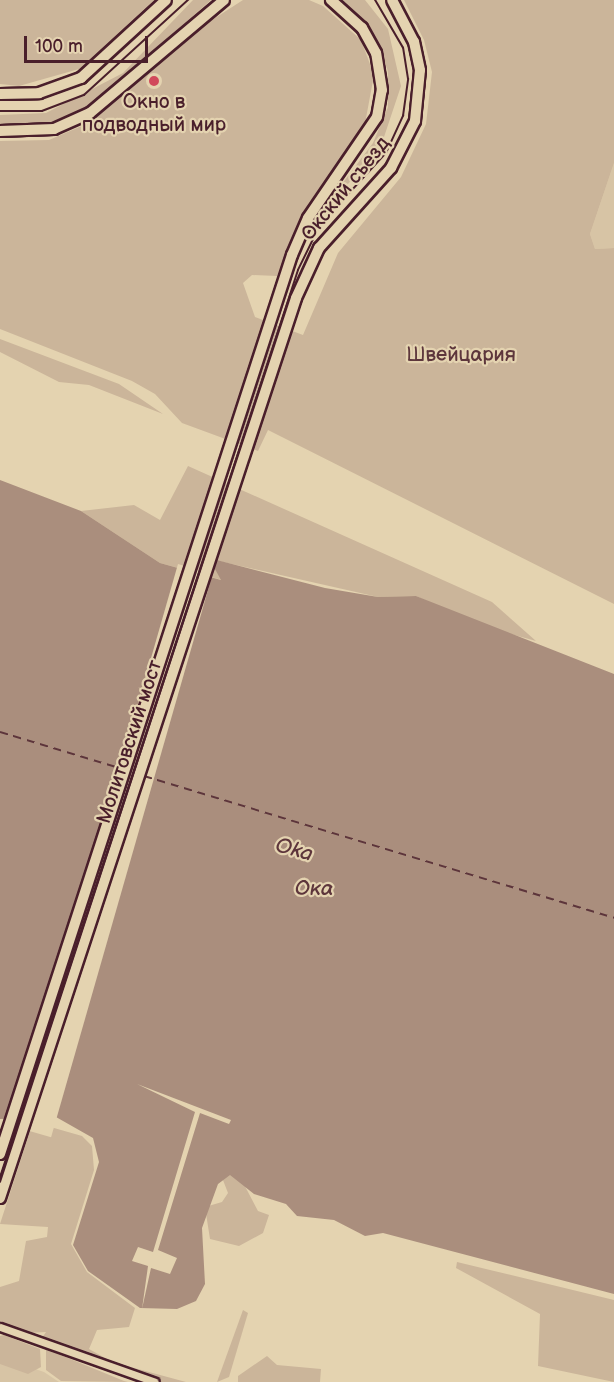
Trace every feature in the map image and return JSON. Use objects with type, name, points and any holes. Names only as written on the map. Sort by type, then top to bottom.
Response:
[{"type":"main road","points":[[0,94],[39,93],[81,78],[166,0]]},
{"type":"main road","points":[[0,131],[54,129],[90,112],[224,0]]},
{"type":"main road","name":"Окский съезд","points":[[280,292],[308,218],[370,133],[381,102],[372,45],[331,0]]},
{"type":"main road","name":"Окский съезд","points":[[296,298],[319,248],[391,168],[415,121],[418,61],[392,0]]},
{"type":"main road","name":"Молитовский мост","points":[[0,1154],[280,292]]},
{"type":"main road","name":"Молитовский мост","points":[[0,1198],[296,298]]},
{"type":"street","points":[[0,1327],[155,1382]]},
{"type":"shaded area","points":[[614,163],[614,248],[595,249],[590,234]]},
{"type":"shaded area","points":[[0,1357],[44,1372],[59,1382],[0,1382]]},
{"type":"green space","points":[[0,0],[154,0],[79,69],[19,86],[0,84]]},
{"type":"green space","points":[[193,0],[211,0],[89,107],[47,124],[0,124],[0,115],[46,113],[123,73]]},
{"type":"green space","name":"Швейцария","points":[[243,0],[309,0],[323,6],[361,40],[374,75],[364,129],[308,204],[277,276],[252,275],[243,283],[255,317],[303,335],[338,253],[401,177],[426,124],[432,72],[424,40],[404,0],[614,0],[614,163],[590,234],[595,249],[614,248],[614,604],[268,430],[258,451],[182,423],[155,394],[132,381],[0,329],[0,141],[49,140],[91,122],[195,31]]},
{"type":"green space","points":[[342,0],[365,0],[388,29],[401,86],[380,149],[314,221],[373,143],[388,107],[388,72],[380,46]]},
{"type":"green space","points":[[0,339],[119,384],[163,414],[89,385],[59,382],[0,352]]},
{"type":"green space","points":[[188,466],[492,602],[536,641],[482,626],[416,596],[378,597],[210,559],[222,580],[160,563],[81,511],[134,505],[160,520]]},
{"type":"green space","points":[[33,1122],[82,1136],[92,1146],[94,1170],[71,1244],[87,1272],[135,1308],[129,1327],[97,1330],[89,1349],[114,1363],[96,1362],[42,1338],[46,1332],[28,1333],[0,1324],[0,1287],[19,1281],[26,1241],[47,1237],[48,1227],[0,1224]]},
{"type":"green space","points":[[237,1171],[258,1211],[269,1215],[263,1233],[239,1246],[210,1239],[205,1207],[222,1202],[228,1193],[221,1175]]},
{"type":"green space","points":[[457,1262],[614,1300],[614,1382],[538,1366],[540,1314],[456,1268]]},
{"type":"green space","points":[[243,1310],[248,1313],[229,1377],[217,1382]]},
{"type":"green space","points":[[4,1335],[40,1349],[41,1367],[28,1374],[0,1364],[0,1336]]},
{"type":"green space","points":[[46,1349],[128,1382],[61,1381],[46,1370]]},
{"type":"green space","points":[[267,1356],[277,1365],[321,1369],[320,1382],[238,1382],[238,1376]]},
{"type":"green space","points":[[123,1365],[186,1382],[161,1382],[121,1370]]},
{"type":"water","name":"Ока","points":[[0,480],[81,511],[160,563],[221,580],[209,558],[325,588],[378,597],[416,596],[614,674],[614,1294],[383,1233],[365,1236],[334,1220],[297,1216],[286,1204],[254,1194],[230,1175],[218,1184],[202,1228],[205,1284],[196,1301],[177,1309],[140,1308],[88,1271],[73,1245],[99,1162],[93,1138],[56,1117],[0,1119]]},
{"type":"pier","points":[[178,564],[213,574],[51,1137],[16,1127]]},
{"type":"pier","points":[[137,1084],[231,1120],[229,1124],[200,1113],[158,1250],[177,1258],[170,1274],[151,1268],[142,1309],[148,1266],[132,1261],[138,1247],[153,1252],[195,1112]]},
{"type":"ferry route","points":[[0,732],[119,768]]},
{"type":"ferry route","points":[[144,776],[614,918]]},
{"type":"tram line","points":[[0,111],[42,111],[84,95],[188,0]]},
{"type":"tram line","points":[[0,1182],[298,270],[320,225],[386,153],[403,116],[408,79],[403,48],[375,0]]},
{"type":"place","name":"Окно в подводный мир","points":[[154,81]]},
{"type":"water label","name":"Oka","points":[[294,850]]}]
